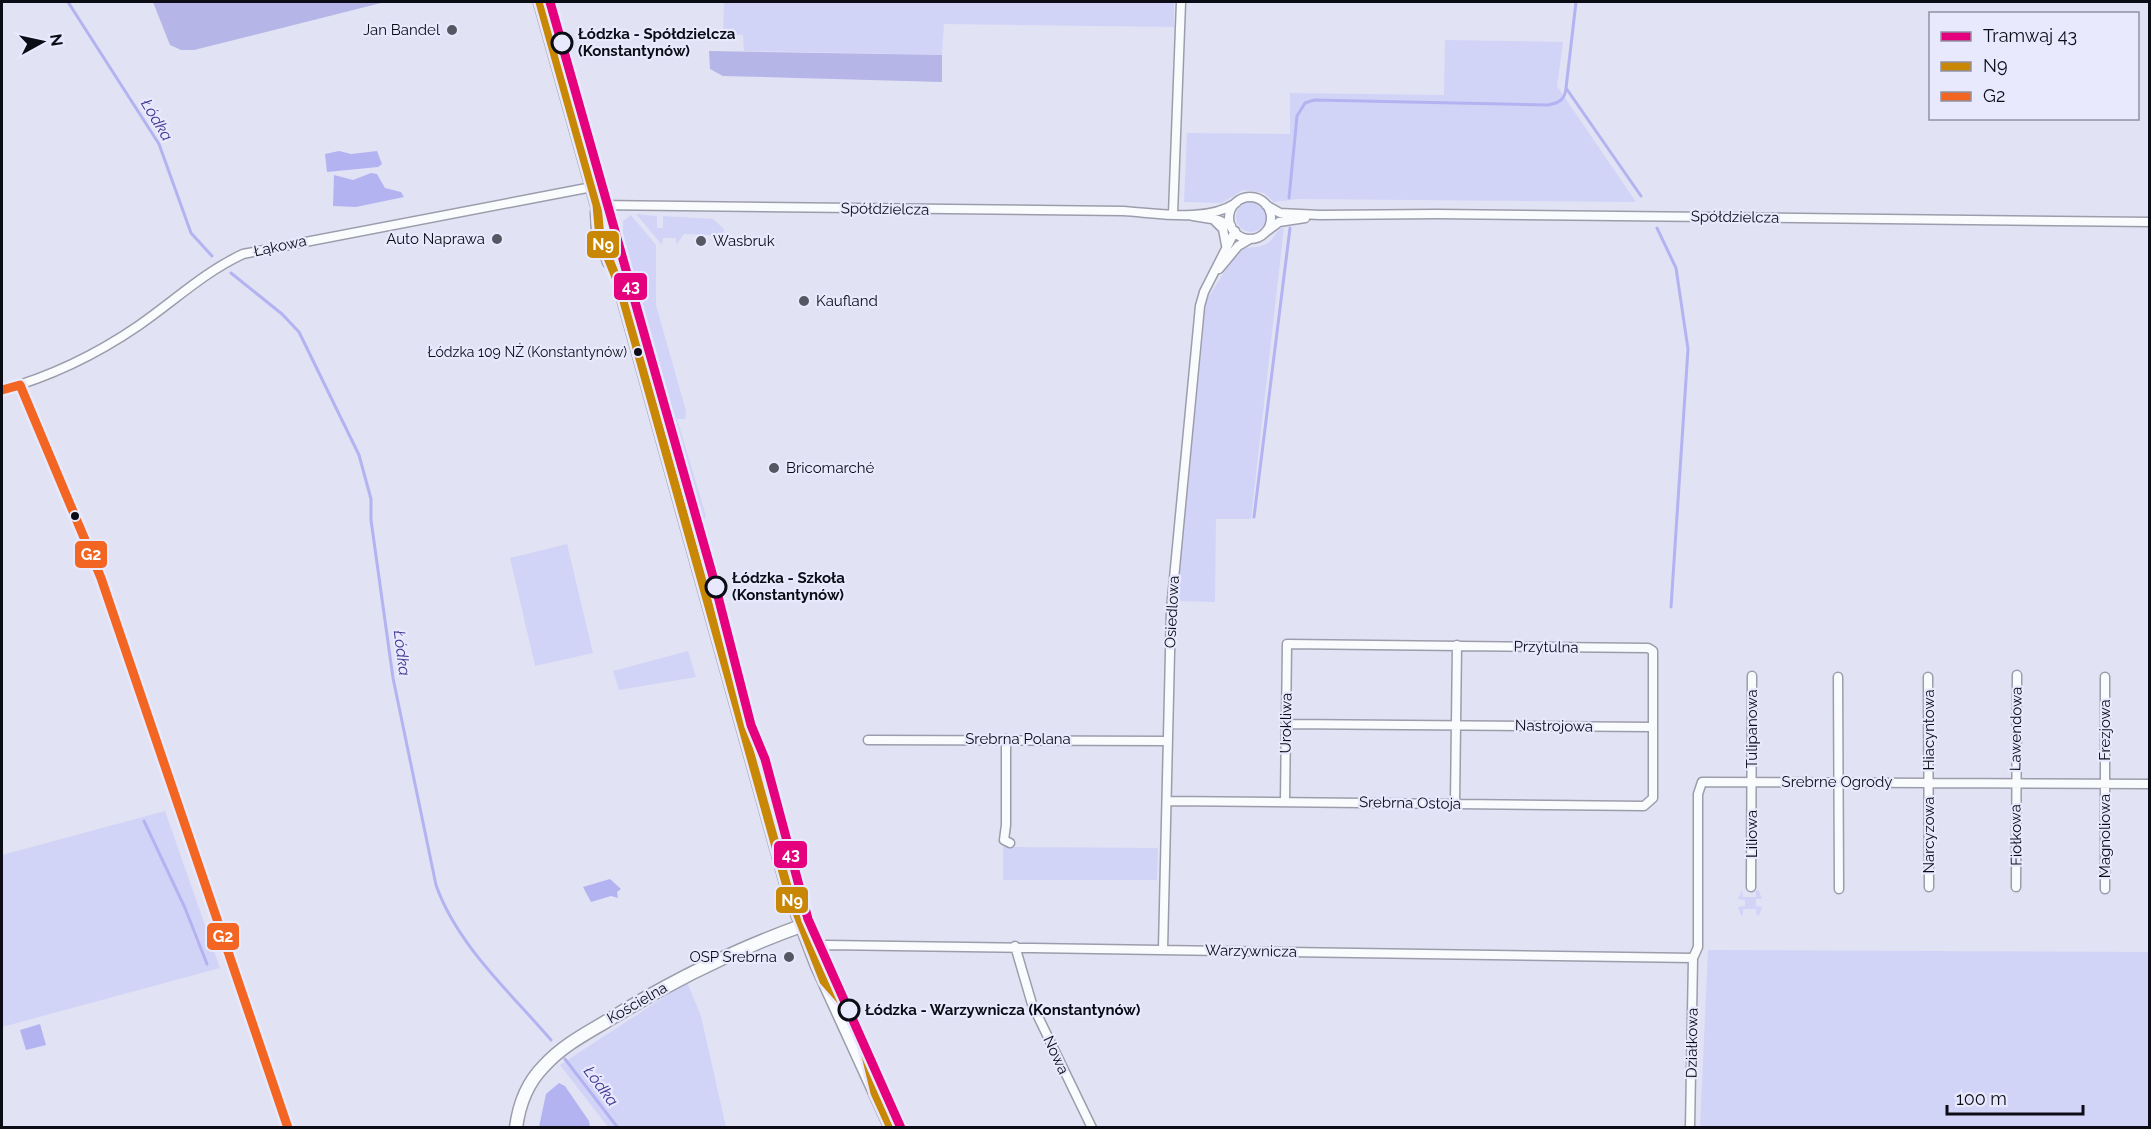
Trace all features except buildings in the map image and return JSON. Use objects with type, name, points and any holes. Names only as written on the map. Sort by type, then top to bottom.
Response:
[{"type":"main road","points":[[540,2],[597,205],[600,238],[620,288],[779,858],[810,949],[891,1128]]},
{"type":"main road","name":"Kościelna","points":[[516,1128],[521,1102],[533,1080],[542,1067],[566,1046],[668,984],[801,926]]},
{"type":"street","points":[[1177,214],[1181,2]]},
{"type":"street","name":"Łąkowa","points":[[2,390],[54,372],[109,344],[166,306],[206,274],[243,254],[263,248],[592,187]]},
{"type":"street","points":[[1177,214],[1218,211],[1252,198],[1280,213],[1320,215]]},
{"type":"street","points":[[1233,229],[1230,216],[1236,203]]},
{"type":"street","name":"Spółdzielcza","points":[[597,205],[1177,214]]},
{"type":"street","points":[[1265,233],[1271,221],[1266,205]]},
{"type":"street","points":[[1177,214],[1214,220],[1251,239],[1265,233],[1279,222],[1320,215]]},
{"type":"street","name":"Spółdzielcza","points":[[1320,215],[1437,214],[2150,222]]},
{"type":"street","points":[[1214,220],[1223,229],[1227,246]]},
{"type":"street","name":"Osiedlowa","points":[[1163,949],[1175,558],[1200,306],[1233,229]]},
{"type":"street","name":"Osiedlowa","points":[[1211,279],[1238,246],[1251,239]]},
{"type":"street","points":[[20,385],[101,578],[288,1128]]},
{"type":"street","name":"Przytulna","points":[[1287,644],[1650,649],[1653,651],[1651,802]]},
{"type":"street","name":"Urokliwa","points":[[1285,802],[1287,644]]},
{"type":"street","points":[[1455,804],[1457,645]]},
{"type":"street","name":"Lawendowa","points":[[2015,783],[2017,675]]},
{"type":"street","name":"Tulipanowa","points":[[1752,676],[1752,782]]},
{"type":"street","points":[[1838,677],[1839,889]]},
{"type":"street","name":"Hiacyntowa","points":[[1928,677],[1929,783]]},
{"type":"street","name":"Frezjowa","points":[[2104,677],[2105,784]]},
{"type":"street","name":"Nastrojowa","points":[[1286,724],[1652,727]]},
{"type":"street","points":[[1006,739],[1006,825],[1003,834],[1004,840],[1010,843]]},
{"type":"street","name":"Srebrna Polana","points":[[868,740],[1168,741]]},
{"type":"street","name":"Srebrne Ogrody","points":[[1693,958],[1698,947],[1700,784],[1752,782],[2150,784]]},
{"type":"street","name":"Liliowa","points":[[1751,887],[1752,782]]},
{"type":"street","name":"Narcyzowa","points":[[1929,783],[1929,887]]},
{"type":"street","name":"Fiołkowa","points":[[2015,783],[2016,887]]},
{"type":"street","name":"Magnoliowa","points":[[2105,784],[2105,889]]},
{"type":"street","name":"Srebrna Ostoja","points":[[1167,801],[1644,806],[1651,802]]},
{"type":"street","name":"Warzywnicza","points":[[810,949],[824,945],[1015,946],[1693,958]]},
{"type":"street","name":"Nowa","points":[[1015,946],[1032,1004],[1092,1128]]},
{"type":"street","name":"Działkowa","points":[[1690,1128],[1693,958]]},
{"type":"shaded area","points":[[153,2],[385,2],[194,50],[181,50],[170,45]]},
{"type":"shaded area","points":[[724,2],[1174,2],[1174,27],[944,24],[942,55],[744,51],[743,35],[723,34]]},
{"type":"shaded area","points":[[1445,40],[1563,42],[1557,86],[1636,202],[1298,199],[1274,202],[1264,193],[1243,190],[1222,203],[1184,202],[1187,133],[1290,134],[1290,93],[1444,95]]},
{"type":"shaded area","points":[[709,51],[942,55],[942,82],[723,76],[710,69]]},
{"type":"shaded area","points":[[339,151],[351,154],[377,151],[382,164],[378,167],[327,172],[325,154]]},
{"type":"shaded area","points":[[371,173],[377,174],[385,188],[401,192],[404,197],[356,207],[333,206],[334,175],[353,180]]},
{"type":"shaded area","points":[[1251,202],[1262,206],[1266,217],[1262,228],[1251,232],[1240,228],[1236,217],[1240,206]]},
{"type":"shaded area","points":[[636,214],[657,216],[657,228],[663,228],[663,216],[713,219],[724,229],[724,245],[721,245],[721,238],[713,238],[711,235],[684,234],[676,245],[676,238],[663,238],[662,245]]},
{"type":"shaded area","points":[[631,215],[656,245],[656,305],[686,411],[685,419],[677,419],[706,516],[704,518],[718,572],[714,573],[664,402],[669,400],[667,394],[662,396],[618,236],[623,234],[623,221]]},
{"type":"shaded area","points":[[1284,227],[1251,519],[1216,519],[1215,602],[1177,601],[1206,301],[1235,255],[1237,256],[1244,248],[1266,244]]},
{"type":"shaded area","points":[[659,403],[710,574],[705,575]]},
{"type":"shaded area","points":[[567,544],[593,653],[535,666],[510,558]]},
{"type":"shaded area","points":[[688,651],[696,677],[619,690],[613,671]]},
{"type":"shaded area","points":[[165,811],[220,968],[2,1027],[2,855]]},
{"type":"shaded area","points":[[1003,847],[1158,848],[1157,880],[1003,880]]},
{"type":"shaded area","points":[[610,879],[621,889],[617,892],[618,898],[611,896],[591,902],[583,887]]},
{"type":"shaded area","points":[[1742,890],[1743,897],[1756,897],[1756,890],[1759,891],[1762,899],[1756,899],[1756,906],[1762,907],[1757,916],[1756,909],[1743,909],[1743,916],[1741,915],[1738,907],[1745,906],[1745,900],[1738,899]]},
{"type":"shaded area","points":[[1708,950],[2149,952],[2149,1127],[1700,1127]]},
{"type":"shaded area","points":[[687,982],[701,1016],[726,1127],[608,1127],[560,1065]]},
{"type":"shaded area","points":[[40,1024],[46,1045],[26,1050],[20,1030]]},
{"type":"shaded area","points":[[559,1083],[565,1086],[589,1121],[590,1127],[539,1127],[546,1094]]},
{"type":"waterway","name":"Łódka","points":[[68,2],[159,144],[191,233],[212,256]]},
{"type":"waterway","points":[[1576,2],[1566,88],[1641,196]]},
{"type":"waterway","points":[[1289,198],[1297,116],[1305,103],[1314,100],[1548,105],[1561,100],[1566,88]]},
{"type":"waterway","points":[[1254,517],[1290,228]]},
{"type":"waterway","points":[[1657,228],[1676,268],[1688,349],[1671,607]]},
{"type":"waterway","name":"Łódka","points":[[231,273],[282,314],[299,332],[359,455],[371,499],[371,520],[393,678],[436,885],[445,907],[471,948],[551,1040]]},
{"type":"waterway","points":[[144,821],[185,908],[207,964]]},
{"type":"waterway","name":"Łódka","points":[[565,1059],[618,1128]]},
{"type":"tram line","name":"43","points":[[550,2],[712,573],[751,725],[765,759],[808,919],[901,1128]]},
{"type":"transit line","name":"N9","points":[[540,2],[597,205],[600,238],[620,287],[788,890],[824,981],[847,1007],[863,1043],[875,1093],[891,1128]]},
{"type":"transit line","name":"G2","points":[[2,390],[20,385],[101,578],[288,1128]]},
{"type":"place","name":"Jan Bandel","points":[[452,30]]},
{"type":"place","name":"Łódzka - Spółdzielcza (Konstantynów)","points":[[562,43]]},
{"type":"place","name":"Auto Naprawa","points":[[497,239]]},
{"type":"place","name":"Wasbruk","points":[[701,241]]},
{"type":"place","name":"Kaufland","points":[[804,301]]},
{"type":"place","name":"Łódzka 109 NŻ (Konstantynów)","points":[[638,352]]},
{"type":"place","name":"Bricomarché","points":[[774,468]]},
{"type":"place","name":"Łódzka - Szkoła (Konstantynów)","points":[[716,587]]},
{"type":"place","name":"OSP Srebrna","points":[[789,957]]},
{"type":"place","name":"Łódzka - Warzywnicza (Konstantynów)","points":[[849,1010]]}]
